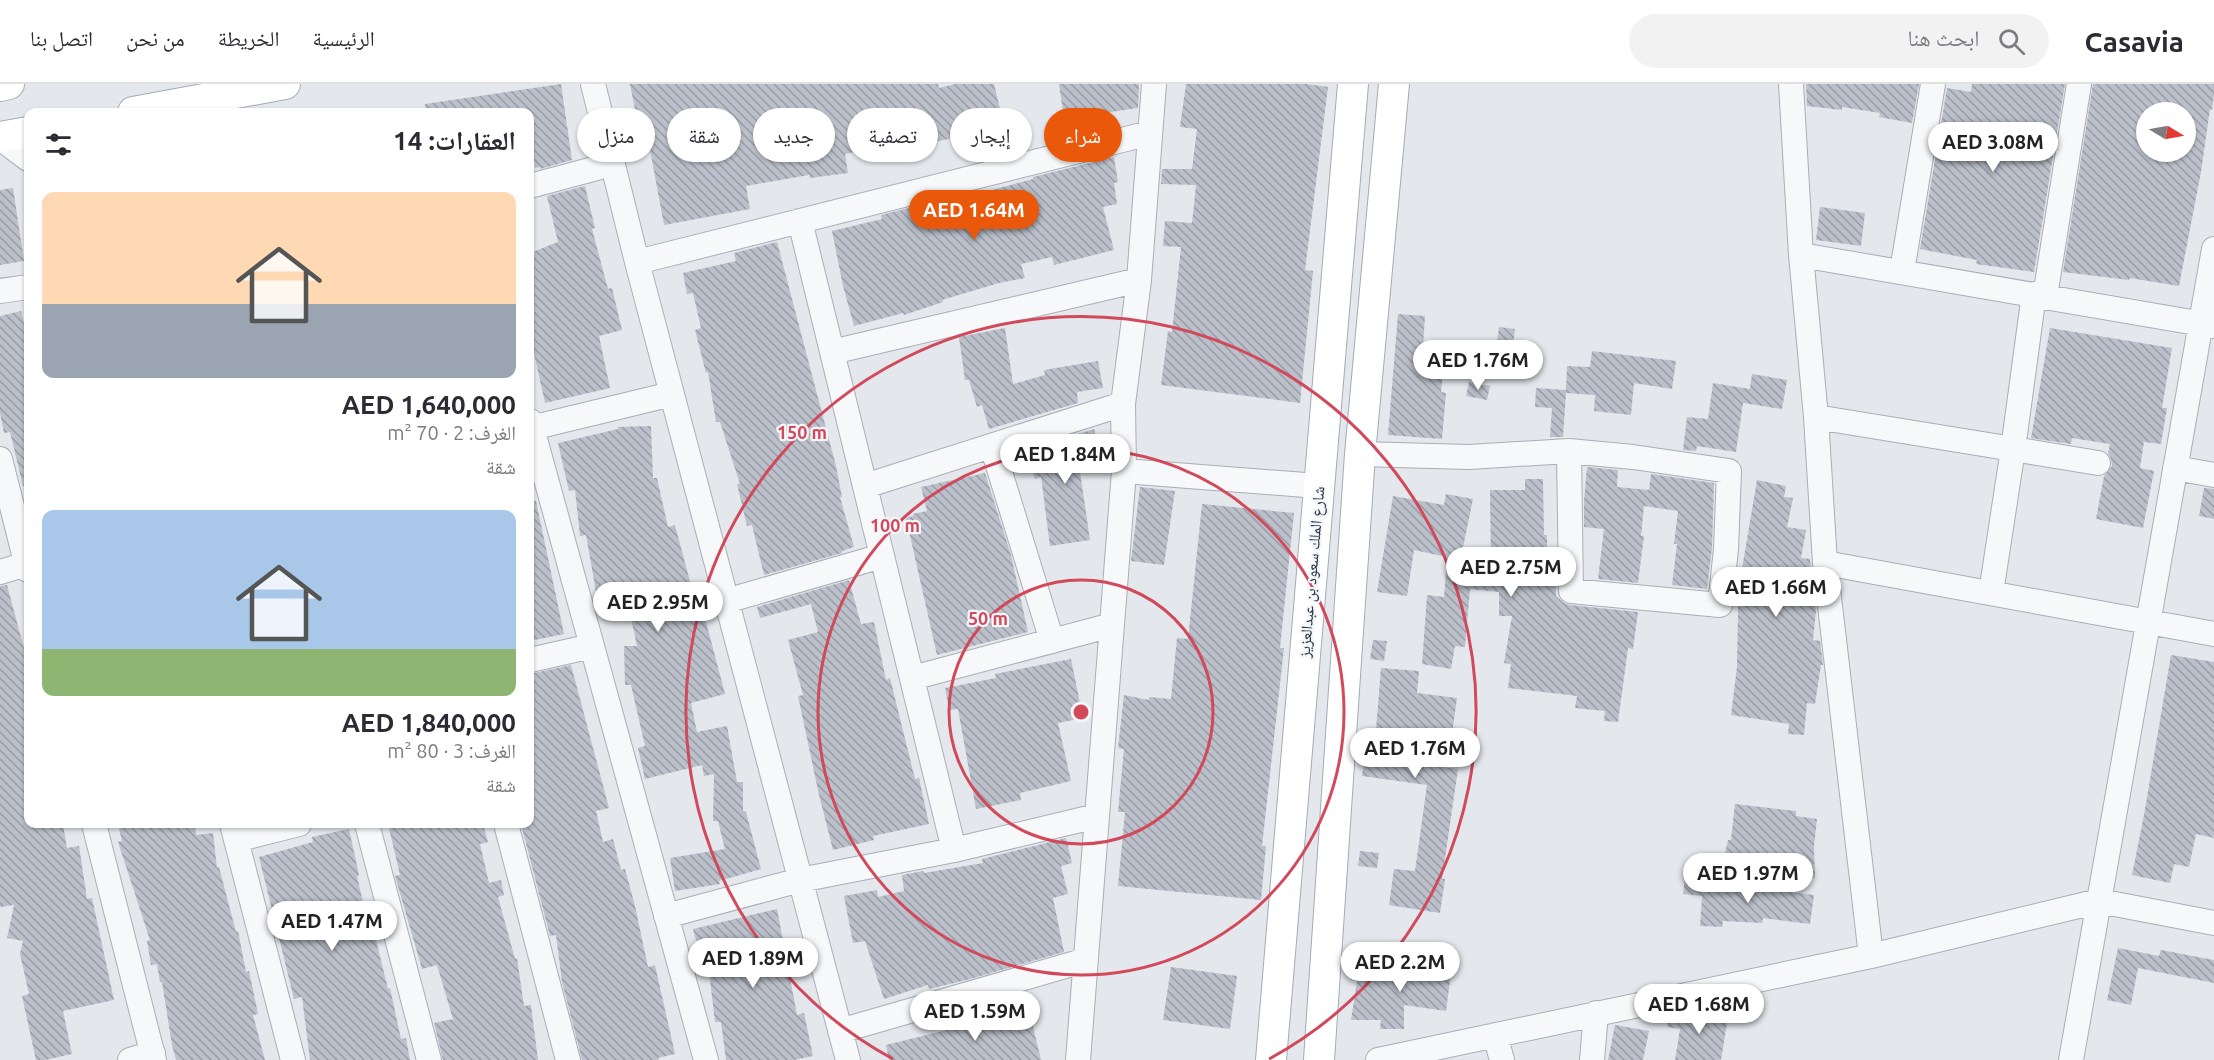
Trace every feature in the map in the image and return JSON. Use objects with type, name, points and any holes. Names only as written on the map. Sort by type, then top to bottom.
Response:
[{"type":"main road","points":[[0,86],[9,84]]},
{"type":"main road","points":[[183,108],[285,84]]},
{"type":"main road","name":"شارع الملك سعود بن عبدالعزيز","points":[[1271,1060],[1353,84]]},
{"type":"main road","points":[[1318,1060],[1360,454],[1394,84]]},
{"type":"main road","points":[[0,137],[24,133]]},
{"type":"street","points":[[593,84],[637,262],[848,1060]]},
{"type":"street","points":[[1078,1060],[1124,471],[1123,404],[1139,280],[1154,84]]},
{"type":"street","points":[[1791,84],[1801,255],[1816,417],[1825,563],[1871,956]]},
{"type":"street","points":[[1902,271],[1933,84]]},
{"type":"street","points":[[1991,594],[2039,295],[2079,84]]},
{"type":"street","points":[[637,262],[1150,133]]},
{"type":"street","points":[[0,137],[24,156]]},
{"type":"street","points":[[534,185],[612,164]]},
{"type":"street","points":[[800,221],[954,850]]},
{"type":"street","points":[[2071,1060],[2175,468],[2207,325],[2214,249]]},
{"type":"street","points":[[1801,255],[2207,325]]},
{"type":"street","points":[[832,352],[1139,280]]},
{"type":"street","points":[[0,291],[24,288]]},
{"type":"street","points":[[534,423],[672,394]]},
{"type":"street","points":[[865,486],[1123,404]]},
{"type":"street","points":[[1816,417],[2098,463]]},
{"type":"street","points":[[534,438],[706,1060]]},
{"type":"street","points":[[992,446],[1052,641]]},
{"type":"street","points":[[1360,454],[1469,458],[1569,451],[1633,457],[1729,471],[1726,549],[1720,605],[1571,591],[1569,451]]},
{"type":"street","points":[[0,459],[24,552]]},
{"type":"street","points":[[2175,468],[2214,475]]},
{"type":"street","points":[[1124,471],[1318,486]]},
{"type":"street","points":[[726,601],[882,556]]},
{"type":"street","points":[[1825,563],[2214,634]]},
{"type":"street","points":[[0,572],[24,568]]},
{"type":"street","points":[[912,678],[1112,625]]},
{"type":"street","points":[[534,659],[592,646]]},
{"type":"street","points":[[666,916],[800,880],[954,850],[1097,816]]},
{"type":"street","points":[[95,828],[146,1058]]},
{"type":"street","points":[[266,828],[234,832],[293,1060]]},
{"type":"street","points":[[368,828],[429,1060]]},
{"type":"street","points":[[507,828],[568,1060]]},
{"type":"street","points":[[1378,1060],[1462,1051],[1495,1035],[1871,956],[2099,901],[2214,923]]},
{"type":"street","points":[[840,1031],[1086,960]]},
{"type":"street","points":[[1592,1060],[1596,1013]]},
{"type":"street","points":[[1495,1035],[1502,1060]]},
{"type":"building","points":[[561,84],[572,160],[540,169],[540,167],[535,168],[534,108],[426,108],[425,104]]},
{"type":"building","points":[[630,84],[938,84],[939,88],[955,84],[994,84],[1000,108],[950,108],[950,139],[938,141],[938,108],[847,108],[847,154],[845,154],[848,173],[810,178],[809,175],[746,186],[750,209],[664,225],[652,162],[655,162],[655,108],[635,108]]},
{"type":"building","points":[[1059,84],[1139,84],[1138,108],[1122,110],[1122,108],[1062,108]]},
{"type":"building","points":[[1186,84],[1306,84],[1328,87],[1305,270],[1313,271],[1300,403],[1161,385],[1168,331],[1172,332],[1181,247],[1163,246],[1165,221],[1192,223],[1196,185],[1161,184],[1162,169],[1192,169],[1197,129],[1180,127]]},
{"type":"building","points":[[1806,84],[1919,84],[1912,123],[1879,117],[1880,113],[1842,107],[1842,110],[1807,106]]},
{"type":"building","points":[[1972,84],[2065,84],[2034,272],[1976,264],[1977,260],[1920,249],[1947,88],[1971,92]]},
{"type":"building","points":[[2093,84],[2214,84],[2212,110],[2210,109],[2201,172],[2179,286],[2130,278],[2129,280],[2063,272]]},
{"type":"building","points":[[1094,162],[1115,162],[1118,182],[1114,183],[1117,204],[1103,207],[1114,250],[1054,265],[1052,257],[1021,264],[1025,278],[999,283],[942,300],[943,302],[904,315],[903,313],[854,326],[832,231],[882,219],[881,215],[969,193],[970,196],[1033,179],[1033,177]]},
{"type":"building","points":[[585,186],[595,228],[592,229],[608,289],[612,288],[622,330],[599,336],[610,388],[545,403],[534,353],[534,251],[558,242],[547,196]]},
{"type":"building","points":[[13,188],[24,261],[0,265],[0,190]]},
{"type":"building","points":[[1820,207],[1865,213],[1861,246],[1816,240]]},
{"type":"building","points":[[777,242],[836,466],[842,497],[840,497],[854,547],[842,553],[764,575],[752,525],[747,526],[737,484],[740,484],[720,422],[716,422],[708,372],[706,373],[695,330],[701,328],[693,293],[687,294],[683,273],[736,261],[734,253]]},
{"type":"building","points":[[21,311],[24,324],[23,486],[10,432],[4,433],[0,413],[0,316]]},
{"type":"building","points":[[1398,314],[1425,316],[1423,347],[1438,348],[1437,364],[1444,364],[1441,392],[1446,393],[1442,439],[1388,435]]},
{"type":"building","points":[[1499,327],[1515,329],[1512,353],[1496,351]]},
{"type":"building","points":[[1005,328],[1013,384],[1045,375],[1044,370],[1098,361],[1103,388],[1077,392],[1078,403],[989,429],[982,405],[977,407],[969,380],[965,380],[959,337]]},
{"type":"building","points":[[2050,328],[2172,348],[2162,408],[2167,408],[2161,444],[2144,442],[2140,468],[2154,471],[2143,528],[2096,519],[2104,476],[2112,466],[2108,453],[2110,444],[2072,438],[2071,444],[2031,438]]},
{"type":"building","points":[[1592,351],[1676,361],[1672,389],[1634,383],[1631,415],[1594,411],[1595,395],[1566,393],[1563,437],[1550,437],[1552,408],[1535,407],[1536,388],[1566,390],[1567,366],[1590,367]]},
{"type":"building","points":[[1752,374],[1787,380],[1782,409],[1743,403],[1736,452],[1697,446],[1696,451],[1683,450],[1687,417],[1708,419],[1713,383],[1750,389]]},
{"type":"building","points":[[1469,382],[1490,386],[1487,400],[1466,396]]},
{"type":"building","points":[[651,426],[653,478],[657,478],[668,527],[675,525],[700,619],[705,618],[725,694],[691,703],[697,732],[727,726],[737,782],[743,782],[743,811],[746,812],[761,869],[719,881],[720,884],[675,891],[670,858],[725,849],[718,821],[713,821],[714,774],[704,776],[702,765],[645,779],[638,748],[645,746],[631,685],[625,685],[624,646],[637,646],[631,618],[612,619],[610,601],[598,603],[586,535],[580,536],[575,490],[569,491],[558,443],[618,429],[618,427]]},
{"type":"building","points":[[1094,429],[1101,459],[1079,465],[1090,540],[1050,546],[1041,477],[1035,479],[1028,457],[1039,453],[1037,446]]},
{"type":"building","points":[[1587,467],[1618,470],[1617,487],[1649,490],[1651,474],[1714,483],[1712,548],[1707,589],[1672,585],[1678,511],[1644,506],[1641,536],[1644,536],[1638,583],[1598,579],[1604,529],[1584,527]]},
{"type":"building","points":[[985,473],[1011,555],[1028,632],[937,655],[906,518],[927,511],[921,487]]},
{"type":"building","points":[[1525,479],[1543,479],[1547,564],[1555,564],[1556,596],[1570,605],[1638,612],[1633,649],[1628,648],[1618,722],[1604,721],[1605,711],[1575,708],[1577,696],[1508,688],[1511,664],[1504,663],[1512,616],[1499,616],[1499,592],[1470,589],[1465,647],[1455,646],[1451,669],[1422,664],[1427,595],[1444,597],[1447,557],[1414,550],[1407,596],[1377,592],[1393,496],[1444,505],[1446,494],[1473,499],[1460,562],[1491,566],[1490,490],[1525,490]]},
{"type":"building","points":[[1757,480],[1786,486],[1784,497],[1793,498],[1787,527],[1806,530],[1801,558],[1810,559],[1816,611],[1813,640],[1820,641],[1823,665],[1821,665],[1815,704],[1807,703],[1804,735],[1788,734],[1789,724],[1731,715],[1737,667],[1738,608]]},
{"type":"building","points":[[1140,487],[1175,491],[1164,565],[1131,561]]},
{"type":"building","points":[[2204,488],[2214,489],[2214,519],[2199,516]]},
{"type":"building","points":[[534,501],[536,501],[564,634],[534,640]]},
{"type":"building","points":[[1202,504],[1294,513],[1280,648],[1284,648],[1262,846],[1266,846],[1261,900],[1118,886],[1125,812],[1118,812],[1124,749],[1118,748],[1124,695],[1149,700],[1149,697],[1171,699],[1177,638],[1188,639]]},
{"type":"building","points":[[849,580],[861,624],[874,622],[886,680],[890,678],[915,779],[919,778],[929,824],[873,836],[874,840],[833,850],[798,696],[803,695],[788,640],[818,632],[811,604],[760,618],[757,607]]},
{"type":"building","points":[[7,585],[24,648],[24,828],[64,828],[67,848],[79,846],[87,899],[92,898],[114,1000],[63,1011],[72,1054],[45,1060],[36,1060],[22,996],[29,994],[20,954],[23,941],[7,938],[14,905],[0,907],[0,586]]},
{"type":"building","points":[[1373,640],[1387,641],[1384,661],[1370,659]]},
{"type":"building","points":[[2171,655],[2214,662],[2214,838],[2196,834],[2189,867],[2174,864],[2170,883],[2132,875]]},
{"type":"building","points":[[1071,659],[1083,718],[1058,723],[1071,781],[1020,793],[1021,800],[976,809],[958,709],[949,710],[945,688],[996,678],[995,674]]},
{"type":"building","points":[[571,665],[609,808],[596,811],[603,842],[613,839],[621,870],[625,869],[648,967],[655,965],[675,1054],[658,1058],[659,1060],[582,1060],[562,982],[556,935],[550,936],[522,828],[534,828],[534,673]]},
{"type":"building","points":[[1381,668],[1419,671],[1417,693],[1457,698],[1452,734],[1423,730],[1418,764],[1458,769],[1442,879],[1445,879],[1440,913],[1389,905],[1394,869],[1415,871],[1427,785],[1362,776],[1367,741],[1375,742]]},
{"type":"building","points":[[1735,804],[1796,811],[1796,816],[1817,819],[1814,846],[1815,878],[1724,858],[1728,840],[1731,840]]},
{"type":"building","points":[[119,828],[195,828],[196,835],[213,833],[217,868],[219,867],[236,932],[238,931],[246,972],[249,971],[258,1014],[253,1015],[265,1060],[176,1060],[162,982],[160,982],[157,964],[151,965],[147,941],[150,940],[118,842],[122,841]]},
{"type":"building","points":[[389,828],[484,828],[488,842],[480,844],[489,883],[501,880],[504,895],[498,897],[515,959],[517,958],[524,1006],[531,1005],[538,1060],[443,1060],[434,1023],[453,1019],[437,965],[422,969],[395,876],[400,875]]},
{"type":"building","points":[[349,829],[370,933],[374,932],[388,989],[390,988],[401,1039],[406,1038],[410,1060],[310,1060],[302,997],[294,999],[259,857],[313,842],[312,837]]},
{"type":"building","points":[[1066,838],[1072,863],[1061,866],[1068,894],[1053,898],[1064,952],[929,989],[928,985],[884,999],[865,941],[853,943],[844,896],[877,890],[878,897],[904,891],[902,875],[983,863],[982,859]]},
{"type":"building","points":[[1360,851],[1379,853],[1377,868],[1358,866]]},
{"type":"building","points":[[1685,879],[1814,895],[1810,924],[1763,918],[1762,923],[1723,921],[1722,927],[1700,926],[1702,896],[1683,894]]},
{"type":"building","points":[[777,909],[797,1015],[804,1013],[813,1056],[794,1060],[726,1060],[721,1022],[715,1022],[709,971],[704,972],[693,929]]},
{"type":"building","points":[[2118,948],[2159,956],[2161,950],[2214,960],[2214,983],[2138,968],[2131,1005],[2107,1000]]},
{"type":"building","points":[[1412,961],[1452,966],[1446,1011],[1404,1005],[1404,1029],[1380,1029],[1381,1020],[1351,1020],[1360,963],[1384,967],[1383,974],[1410,978]]},
{"type":"building","points":[[1171,967],[1237,976],[1230,1029],[1163,1020]]},
{"type":"building","points":[[1029,1010],[1041,1060],[889,1060],[886,1045]]},
{"type":"building","points":[[1685,1010],[1728,1017],[1721,1060],[1675,1060],[1680,1029],[1667,1027],[1669,1013]]},
{"type":"building","points":[[1615,1025],[1649,1031],[1643,1060],[1608,1060]]}]
